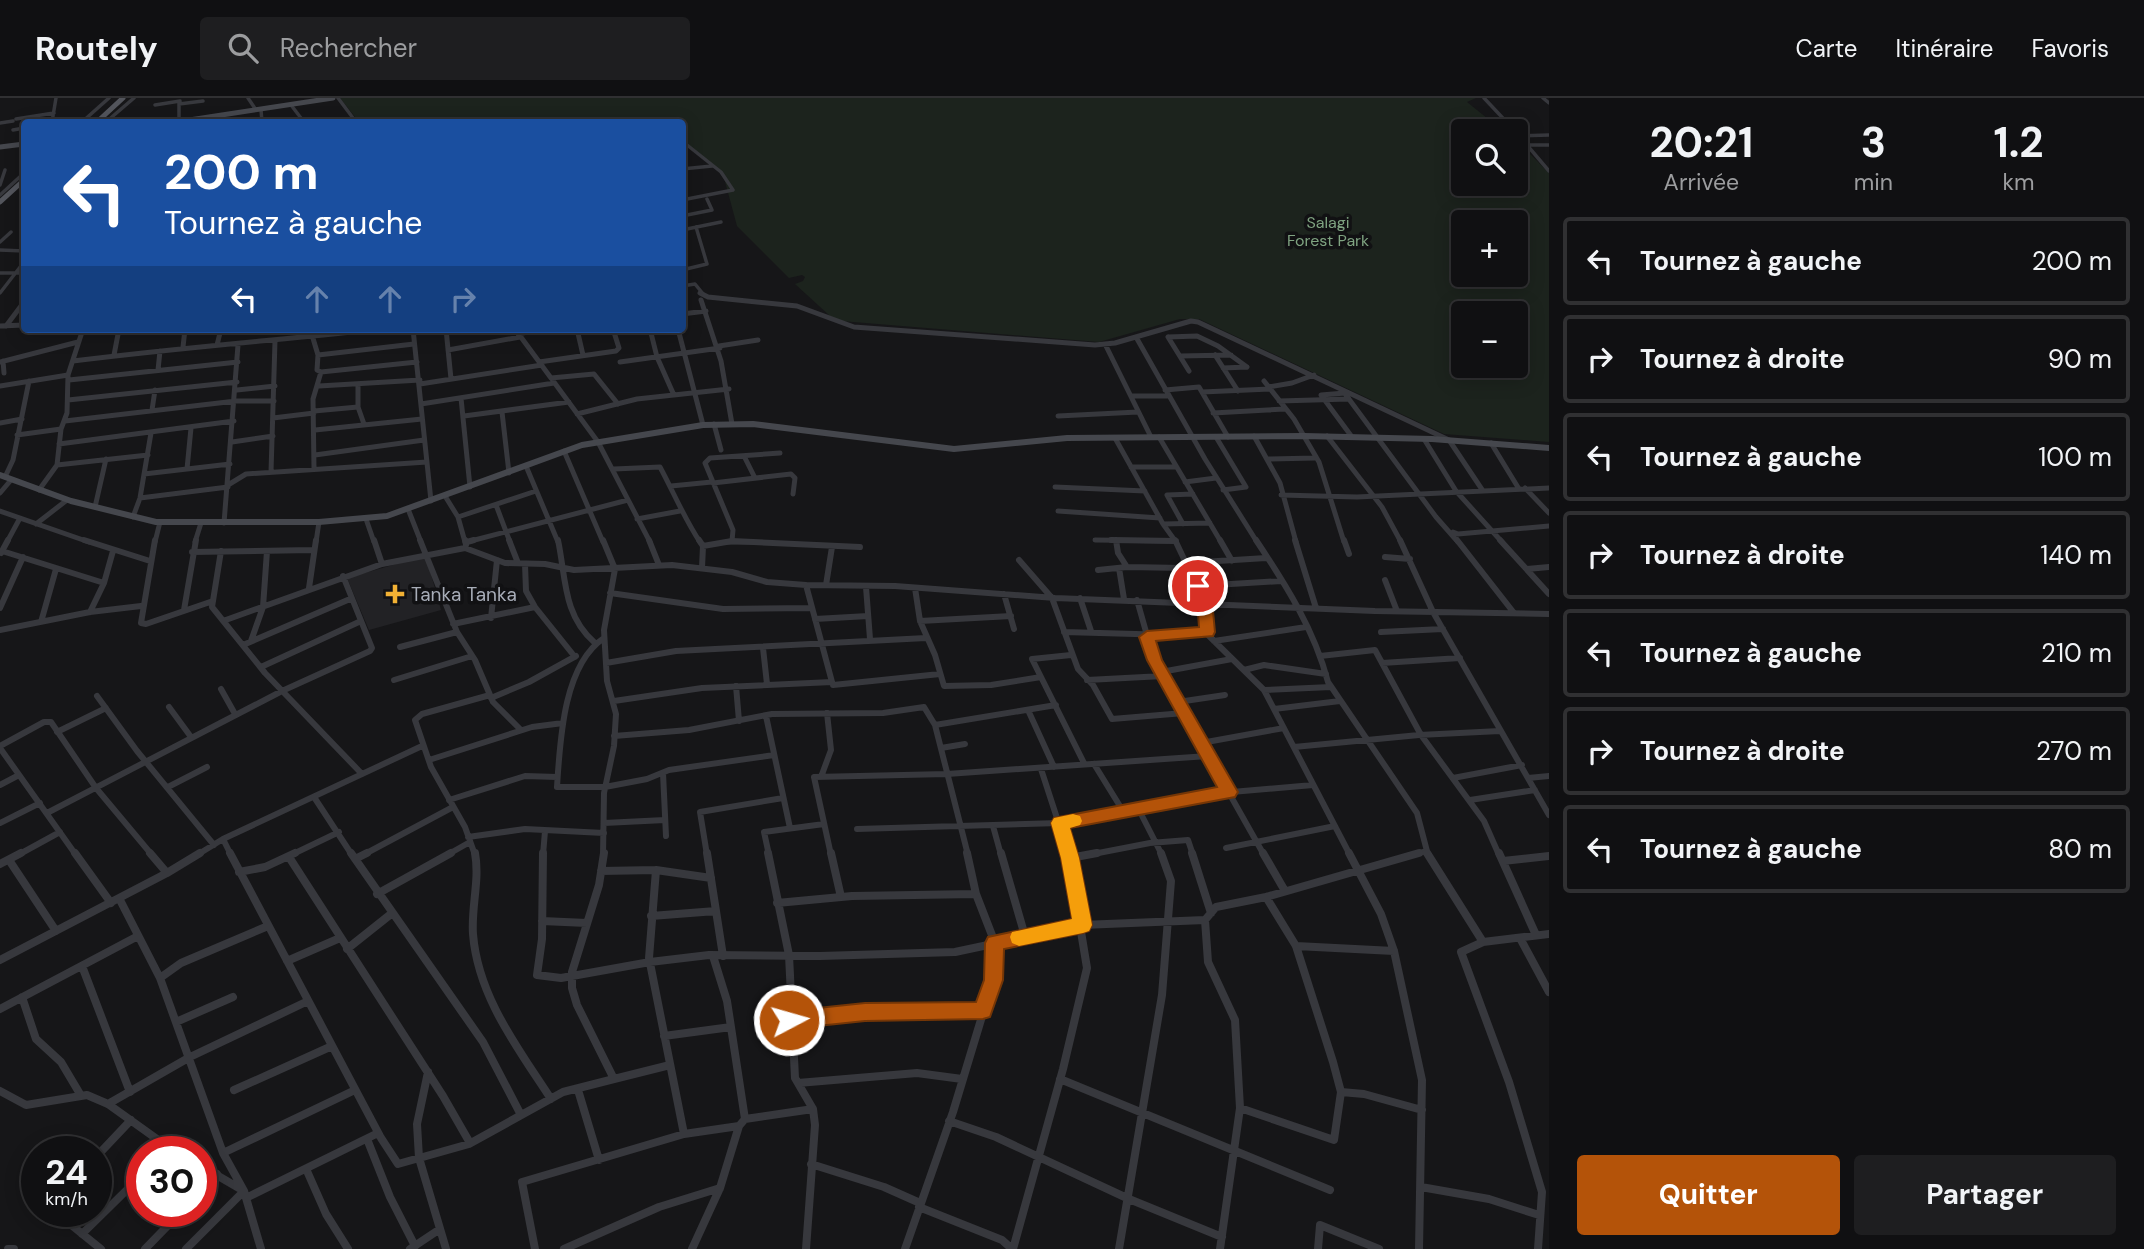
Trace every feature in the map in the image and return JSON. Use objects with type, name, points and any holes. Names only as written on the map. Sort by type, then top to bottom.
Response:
[{"type":"main road","points":[[97,119],[118,101]]},
{"type":"main road","points":[[0,204],[21,186]]},
{"type":"street","points":[[53,119],[56,98]]},
{"type":"street","points":[[85,119],[101,105],[134,98]]},
{"type":"street","points":[[248,98],[258,110],[261,119]]},
{"type":"street","points":[[200,119],[333,98]]},
{"type":"street","points":[[338,98],[354,119]]},
{"type":"street","points":[[1484,98],[1503,119]]},
{"type":"street","points":[[1543,98],[1549,103]]},
{"type":"street","points":[[108,119],[118,101]]},
{"type":"street","points":[[177,119],[180,101]]},
{"type":"street","points":[[155,105],[203,101]]},
{"type":"street","points":[[290,105],[302,119]]},
{"type":"street","points":[[0,123],[54,113]]},
{"type":"street","points":[[13,130],[21,129]]},
{"type":"street","points":[[1528,134],[1549,135]]},
{"type":"street","points":[[0,148],[21,144]]},
{"type":"street","points":[[686,144],[713,166],[733,190],[707,199],[698,197],[686,199]]},
{"type":"street","points":[[1528,145],[1549,145]]},
{"type":"street","points":[[1528,147],[1549,171]]},
{"type":"street","points":[[686,169],[713,166]]},
{"type":"street","points":[[0,185],[5,170]]},
{"type":"street","points":[[0,195],[21,176]]},
{"type":"street","points":[[686,215],[712,210],[707,199]]},
{"type":"street","points":[[686,228],[721,222]]},
{"type":"street","points":[[686,269],[707,264],[696,227]]},
{"type":"street","points":[[0,242],[11,232]]},
{"type":"street","points":[[1,252],[21,251]]},
{"type":"street","points":[[0,293],[21,266]]},
{"type":"street","points":[[0,273],[21,273]]},
{"type":"street","points":[[686,285],[695,284],[703,296],[708,297],[795,306],[825,314],[834,321],[853,327],[1105,344],[1191,321],[1198,322],[1449,440],[1483,491]]},
{"type":"street","points":[[701,300],[719,347],[729,389],[732,424]]},
{"type":"street","points":[[3,326],[21,305]]},
{"type":"street","points":[[686,314],[706,312]]},
{"type":"street","points":[[3,326],[21,325]]},
{"type":"street","points":[[1164,329],[1189,371]]},
{"type":"street","points":[[39,490],[57,465],[68,400],[68,377],[82,333]]},
{"type":"street","points":[[114,355],[118,333]]},
{"type":"street","points":[[183,347],[185,333]]},
{"type":"street","points":[[218,345],[220,333]]},
{"type":"street","points":[[73,361],[183,347],[275,341],[310,333],[317,355],[317,370],[321,372],[417,362]]},
{"type":"street","points":[[414,333],[431,501]]},
{"type":"street","points":[[446,333],[451,379]]},
{"type":"street","points":[[448,350],[518,333],[598,442],[614,469],[659,565]]},
{"type":"street","points":[[578,333],[583,355]]},
{"type":"street","points":[[319,386],[451,379],[618,350],[614,333]]},
{"type":"street","points":[[651,333],[657,357],[673,393]]},
{"type":"street","points":[[679,333],[703,425]]},
{"type":"street","points":[[1168,337],[1197,336],[1247,367],[1223,368]]},
{"type":"street","points":[[1136,337],[1191,437],[1297,607],[1331,687],[1416,813],[1426,850],[1483,942]]},
{"type":"street","points":[[620,362],[758,340]]},
{"type":"street","points":[[271,472],[275,341]]},
{"type":"street","points":[[4,373],[1,361],[78,342]]},
{"type":"street","points":[[317,355],[414,344]]},
{"type":"street","points":[[1105,344],[1139,412],[1233,561]]},
{"type":"street","points":[[224,523],[237,390],[238,345]]},
{"type":"street","points":[[158,370],[160,351]]},
{"type":"street","points":[[1215,355],[1238,391]]},
{"type":"street","points":[[1180,356],[1231,355]]},
{"type":"street","points":[[0,386],[68,377],[238,362]]},
{"type":"street","points":[[314,469],[313,399],[321,372]]},
{"type":"street","points":[[421,404],[594,374],[618,404]]},
{"type":"street","points":[[1202,392],[1238,391],[1292,383],[1314,375]]},
{"type":"street","points":[[0,493],[13,460],[29,381]]},
{"type":"street","points":[[68,400],[237,382]]},
{"type":"street","points":[[237,390],[275,386]]},
{"type":"street","points":[[358,386],[358,407],[365,424]]},
{"type":"street","points":[[1267,386],[1304,436],[1315,457],[1349,554]]},
{"type":"street","points":[[1131,396],[1199,387],[1228,436]]},
{"type":"street","points":[[577,414],[673,393],[729,389]]},
{"type":"street","points":[[152,410],[155,390]]},
{"type":"street","points":[[1343,390],[1380,437],[1418,493],[1451,531],[1458,534],[1493,533],[1549,526]]},
{"type":"street","points":[[1343,390],[1321,395],[1352,437]]},
{"type":"street","points":[[461,398],[470,487]]},
{"type":"street","points":[[1279,401],[1349,399]]},
{"type":"street","points":[[65,421],[236,401],[274,401]]},
{"type":"street","points":[[464,416],[569,402]]},
{"type":"street","points":[[273,418],[358,407]]},
{"type":"street","points":[[1213,412],[1285,409]]},
{"type":"street","points":[[502,412],[509,473]]},
{"type":"street","points":[[1058,416],[1139,412]]},
{"type":"street","points":[[0,422],[22,419]]},
{"type":"street","points":[[315,430],[422,419]]},
{"type":"street","points":[[59,444],[234,421]]},
{"type":"street","points":[[714,424],[721,450]]},
{"type":"street","points":[[5,477],[67,500],[160,522],[319,522],[366,519],[408,509],[564,451],[598,442],[714,424],[826,432],[954,449],[1067,438],[1228,436],[1380,437],[1549,448]]},
{"type":"street","points":[[187,469],[191,428]]},
{"type":"street","points":[[17,435],[61,429]]},
{"type":"street","points":[[133,517],[141,498],[151,433]]},
{"type":"street","points":[[232,442],[272,436]]},
{"type":"street","points":[[1254,436],[1280,483],[1281,495],[1316,608]]},
{"type":"street","points":[[1327,436],[1374,496],[1410,559],[1433,612],[1548,813]]},
{"type":"street","points":[[1216,437],[1246,487],[1223,490]]},
{"type":"street","points":[[1115,438],[1198,586],[1204,603],[1207,632],[1264,690],[1381,914],[1394,951],[1422,1080],[1419,1249]]},
{"type":"street","points":[[1424,439],[1457,491],[1549,594]]},
{"type":"street","points":[[315,454],[424,440]]},
{"type":"street","points":[[1491,443],[1522,489],[1549,513]]},
{"type":"street","points":[[564,451],[615,569],[604,638],[607,681],[614,701],[614,736],[605,787],[601,871],[572,977],[577,1005],[614,1079]]},
{"type":"street","points":[[732,541],[733,530],[712,482],[706,460],[780,453]]},
{"type":"street","points":[[57,465],[148,455]]},
{"type":"street","points":[[744,456],[754,478]]},
{"type":"street","points":[[1267,459],[1315,457]]},
{"type":"street","points":[[95,507],[106,459]]},
{"type":"street","points":[[229,474],[427,462]]},
{"type":"street","points":[[144,474],[230,464]]},
{"type":"street","points":[[526,466],[559,543],[566,600],[587,636],[594,642]]},
{"type":"street","points":[[614,469],[657,466],[671,486],[680,511],[703,546],[702,568]]},
{"type":"street","points":[[1131,467],[1176,467]]},
{"type":"street","points":[[141,498],[228,486],[246,474]]},
{"type":"street","points":[[671,486],[791,474],[795,478],[793,494]]},
{"type":"street","points":[[1185,482],[1216,478]]},
{"type":"street","points":[[1055,487],[1145,491]]},
{"type":"street","points":[[1281,495],[1331,498],[1549,488]]},
{"type":"street","points":[[458,517],[536,491]]},
{"type":"street","points":[[1183,524],[1167,495],[1193,494]]},
{"type":"street","points":[[445,496],[458,517],[466,545],[497,560],[574,570],[672,565],[702,568],[767,582],[806,585],[915,588],[1052,598],[1549,614]]},
{"type":"street","points":[[36,524],[67,500]]},
{"type":"street","points":[[223,621],[382,564],[466,545],[628,500]]},
{"type":"street","points":[[496,505],[522,564],[526,591],[535,607],[575,657]]},
{"type":"street","points":[[408,509],[457,632],[491,696],[521,730]]},
{"type":"street","points":[[0,511],[113,551],[150,561]]},
{"type":"street","points":[[638,519],[680,511]]},
{"type":"street","points":[[1058,511],[1183,524],[1210,523]]},
{"type":"street","points":[[20,518],[1,553],[23,557],[104,583]]},
{"type":"street","points":[[366,519],[382,564]]},
{"type":"street","points":[[160,522],[141,606],[141,623],[146,624],[213,601]]},
{"type":"street","points":[[309,588],[319,522]]},
{"type":"street","points":[[184,610],[192,552],[201,523]]},
{"type":"street","points":[[1451,531],[1464,552],[1514,613]]},
{"type":"street","points":[[1095,540],[1175,541]]},
{"type":"street","points":[[1116,540],[1118,553],[1127,567]]},
{"type":"street","points":[[703,546],[732,541],[860,547]]},
{"type":"street","points":[[826,584],[832,547]]},
{"type":"street","points":[[192,552],[313,550]]},
{"type":"street","points":[[90,612],[104,583],[113,551]]},
{"type":"street","points":[[221,551],[212,607],[282,691],[362,774]]},
{"type":"street","points":[[251,642],[263,607],[267,551]]},
{"type":"street","points":[[655,554],[672,565]]},
{"type":"street","points":[[0,608],[23,557]]},
{"type":"street","points":[[1385,557],[1410,559]]},
{"type":"street","points":[[1098,570],[1127,567],[1183,568],[1186,564],[1266,558]]},
{"type":"street","points":[[1020,559],[1052,598],[1078,670],[1112,719],[1184,713]]},
{"type":"street","points":[[491,618],[497,560]]},
{"type":"street","points":[[1527,569],[1549,567]]},
{"type":"street","points":[[1119,568],[1124,599]]},
{"type":"street","points":[[41,622],[56,569]]},
{"type":"street","points":[[47,813],[282,691],[372,650],[343,576]]},
{"type":"street","points":[[1385,580],[1397,611]]},
{"type":"street","points":[[1198,586],[1281,581]]},
{"type":"street","points":[[614,701],[736,686],[832,682],[806,585]]},
{"type":"street","points":[[866,587],[870,639]]},
{"type":"street","points":[[915,588],[920,621],[944,686],[991,685],[1041,677]]},
{"type":"street","points":[[610,593],[723,609],[812,608]]},
{"type":"street","points":[[1004,594],[1014,629]]},
{"type":"street","points":[[1080,598],[1091,631]]},
{"type":"street","points":[[243,645],[351,599]]},
{"type":"street","points":[[1137,600],[1147,637],[1162,674],[1285,891]]},
{"type":"street","points":[[0,630],[90,612],[141,606]]},
{"type":"street","points":[[453,624],[535,607]]},
{"type":"street","points":[[815,620],[868,616]]},
{"type":"street","points":[[920,621],[1011,616]]},
{"type":"street","points":[[261,667],[361,621]]},
{"type":"street","points":[[1213,641],[1306,627]]},
{"type":"street","points":[[1381,632],[1443,629]]},
{"type":"street","points":[[1064,632],[1091,631],[1147,637],[1207,632]]},
{"type":"street","points":[[400,648],[457,632]]},
{"type":"street","points":[[551,1099],[503,1028],[487,996],[474,940],[476,861],[469,840],[422,746],[417,716],[491,696],[528,682],[604,638]]},
{"type":"street","points":[[606,663],[676,651],[926,638]]},
{"type":"street","points":[[764,648],[768,684]]},
{"type":"street","points":[[1320,656],[1376,650],[1421,735],[1471,800],[1503,860],[1536,935]]},
{"type":"street","points":[[584,652],[564,723],[557,787],[605,787],[663,773],[774,755]]},
{"type":"street","points":[[1071,655],[1032,659],[1084,764]]},
{"type":"street","points":[[394,680],[472,656]]},
{"type":"street","points":[[1087,680],[1162,674],[1232,659]]},
{"type":"street","points":[[1382,663],[1460,659]]},
{"type":"street","points":[[1244,670],[1264,665],[1326,674]]},
{"type":"street","points":[[833,685],[940,674]]},
{"type":"street","points":[[736,686],[739,721]]},
{"type":"street","points":[[1264,690],[1331,687]]},
{"type":"street","points":[[221,689],[235,715]]},
{"type":"street","points":[[1178,702],[1225,695]]},
{"type":"street","points":[[97,696],[145,761],[214,845]]},
{"type":"street","points":[[1274,709],[1340,701]]},
{"type":"street","points":[[934,725],[1056,705]]},
{"type":"street","points":[[169,707],[191,737]]},
{"type":"street","points":[[614,736],[689,730],[766,716],[883,713],[924,707],[934,725],[941,748],[976,894],[995,943],[993,980],[905,1249]]},
{"type":"street","points":[[57,732],[106,708]]},
{"type":"street","points":[[1028,710],[1054,767]]},
{"type":"street","points":[[821,777],[831,750],[827,713]]},
{"type":"street","points":[[766,716],[790,828]]},
{"type":"street","points":[[111,903],[0,747],[47,721],[51,722],[96,788],[167,873]]},
{"type":"street","points":[[429,760],[521,730],[564,723]]},
{"type":"street","points":[[1201,743],[1284,728]]},
{"type":"street","points":[[1294,747],[1421,735],[1500,731]]},
{"type":"street","points":[[941,748],[965,744]]},
{"type":"street","points":[[0,960],[167,873],[223,839],[422,746]]},
{"type":"street","points":[[841,897],[814,777],[1041,769],[1208,755]]},
{"type":"street","points":[[1094,764],[1123,811]]},
{"type":"street","points":[[1453,778],[1522,765]]},
{"type":"street","points":[[168,787],[207,767]]},
{"type":"street","points":[[811,1164],[884,1187],[1002,1240],[1013,1249],[1040,1157],[1087,968],[1083,925],[1070,858],[1041,769]]},
{"type":"street","points":[[663,773],[666,836]]},
{"type":"street","points":[[0,785],[19,775]]},
{"type":"street","points":[[355,859],[451,803],[525,776],[557,777]]},
{"type":"street","points":[[1528,778],[1549,776]]},
{"type":"street","points":[[858,829],[1060,823],[1198,796],[1313,785]]},
{"type":"street","points":[[1471,800],[1535,790]]},
{"type":"street","points":[[314,797],[377,894],[483,1042],[521,1115]]},
{"type":"street","points":[[692,1249],[720,1188],[742,1123],[701,812],[783,798]]},
{"type":"street","points":[[0,823],[40,803]]},
{"type":"street","points":[[1119,1249],[1162,995],[1171,881],[1158,843],[1138,808]]},
{"type":"street","points":[[604,823],[665,820]]},
{"type":"street","points":[[806,1249],[815,1125],[813,1109],[798,1083],[792,1059],[789,955],[764,832],[824,824]]},
{"type":"street","points":[[993,826],[1026,936]]},
{"type":"street","points":[[1226,848],[1335,826]]},
{"type":"street","points":[[377,894],[469,840],[501,831],[604,833]]},
{"type":"street","points":[[545,831],[541,858],[543,947],[537,975],[572,977],[650,962],[718,956],[955,952],[1083,925],[1208,916],[1216,907],[1266,897],[1426,850]]},
{"type":"street","points":[[0,864],[60,832]]},
{"type":"street","points":[[239,872],[265,867],[339,832]]},
{"type":"street","points":[[223,839],[355,1090],[398,1164],[470,1143],[563,1092],[670,1065]]},
{"type":"street","points":[[1070,858],[1188,840],[1208,916],[1208,962],[1235,1020],[1240,1108],[1220,1249]]},
{"type":"street","points":[[1503,860],[1549,856]]},
{"type":"street","points":[[289,857],[428,1072],[470,1143]]},
{"type":"street","points":[[9,860],[56,931]]},
{"type":"street","points":[[601,871],[656,870],[711,878]]},
{"type":"street","points":[[656,870],[650,962],[684,1134]]},
{"type":"street","points":[[777,903],[841,897],[976,894]]},
{"type":"street","points":[[1240,1108],[1334,1140],[1340,1092],[1296,946],[1266,897]]},
{"type":"street","points":[[119,898],[160,978],[223,1153],[245,1195],[261,1249]]},
{"type":"street","points":[[651,915],[716,911]]},
{"type":"street","points":[[347,949],[391,914]]},
{"type":"street","points":[[542,921],[587,923]]},
{"type":"street","points":[[160,978],[181,963],[268,926]]},
{"type":"street","points":[[1538,1249],[1539,1214],[1546,1192],[1461,952],[1483,942],[1549,934]]},
{"type":"street","points":[[0,1009],[138,936]]},
{"type":"street","points":[[1520,937],[1549,992]]},
{"type":"street","points":[[286,961],[340,938]]},
{"type":"street","points":[[1296,946],[1394,951]]},
{"type":"street","points":[[82,966],[130,1091]]},
{"type":"street","points":[[22,997],[36,1039],[61,1062],[80,1094]]},
{"type":"street","points":[[176,1022],[233,997]]},
{"type":"street","points":[[108,1104],[190,1057],[307,1000]]},
{"type":"street","points":[[789,1020],[865,1012],[983,1010]]},
{"type":"street","points":[[664,1037],[731,1027]]},
{"type":"street","points":[[234,1090],[332,1045]]},
{"type":"street","points":[[428,1072],[417,1124],[419,1158],[446,1249]]},
{"type":"street","points":[[798,1083],[917,1073],[962,1079]]},
{"type":"street","points":[[1060,1079],[1330,1190]]},
{"type":"street","points":[[223,1153],[355,1090]]},
{"type":"street","points":[[578,1090],[599,1160]]},
{"type":"street","points":[[0,1091],[26,1105],[80,1094],[108,1104],[152,1136]]},
{"type":"street","points":[[1340,1092],[1364,1094],[1422,1110]]},
{"type":"street","points":[[535,1249],[522,1182],[684,1134],[813,1109]]},
{"type":"street","points":[[112,1140],[131,1120]]},
{"type":"street","points":[[949,1121],[996,1137],[1129,1199],[1222,1237]]},
{"type":"street","points":[[186,1249],[245,1195],[307,1171],[326,1158],[379,1133]]},
{"type":"street","points":[[367,1139],[413,1247],[440,1230]]},
{"type":"street","points":[[307,1171],[326,1214],[348,1249]]},
{"type":"street","points":[[217,1174],[245,1195]]},
{"type":"street","points":[[1421,1186],[1489,1199],[1539,1214]]},
{"type":"street","points":[[564,1249],[659,1207],[720,1188]]},
{"type":"street","points":[[82,1234],[126,1191]]},
{"type":"street","points":[[1318,1249],[1320,1225],[1380,1249]]},
{"type":"street","points":[[73,1227],[101,1249]]},
{"type":"street","points":[[145,1249],[166,1227]]},
{"type":"street","points":[[8,1249],[14,1249]]},
{"type":"shaded area","name":"Tanka Tanka","points":[[421,557],[427,560],[441,610],[369,630],[347,578]]},
{"type":"green space","name":"Salagi Forest Park","points":[[340,98],[1476,98],[1467,102],[1488,119],[1451,119],[1451,196],[1528,196],[1528,152],[1549,173],[1549,442],[1444,434],[1199,319],[1180,319],[1099,342],[841,321],[830,316],[795,284],[803,281],[805,277],[802,275],[789,278],[737,226],[723,174],[686,143],[686,119],[357,119]]},
{"type":"slow traffic","points":[[1019,937],[1083,925],[1060,823],[1073,821]]},
{"type":"place","name":"Tanka Tanka","points":[[395,594]]},
{"type":"route","points":[[789,1020],[865,1012],[983,1010],[993,980],[995,943],[1083,925],[1060,823],[1229,792],[1154,660],[1147,637],[1207,632],[1204,601],[1198,586]]}]
